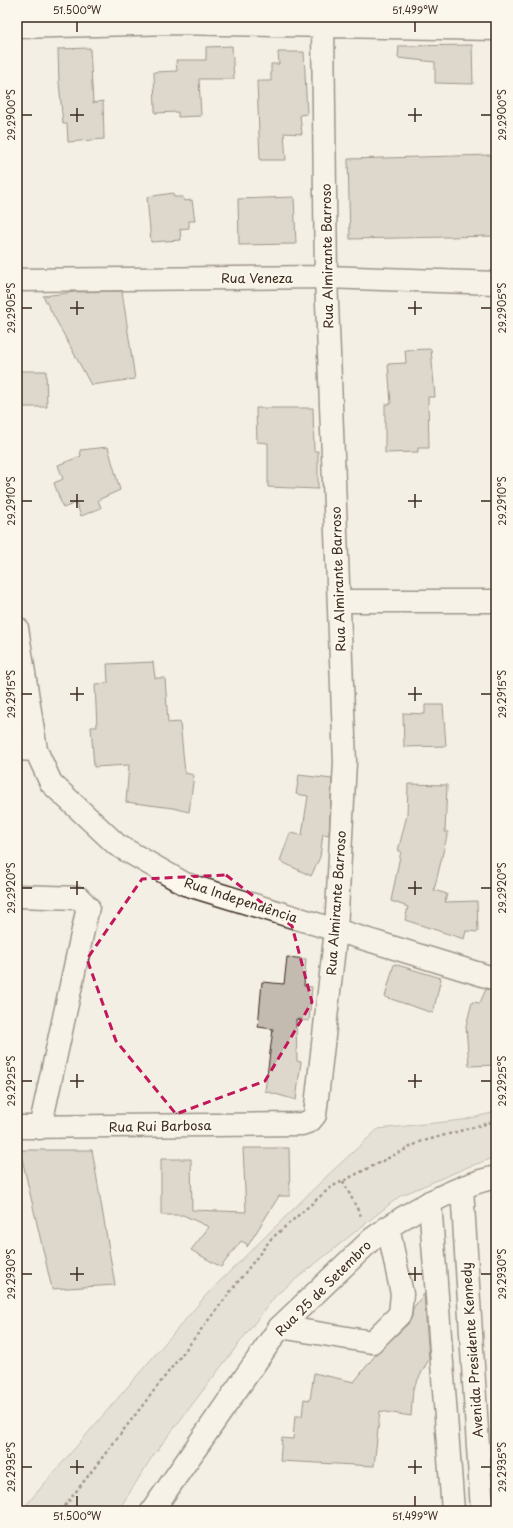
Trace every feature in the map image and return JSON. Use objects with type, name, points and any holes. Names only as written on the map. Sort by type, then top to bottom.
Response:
[{"type":"street","points":[[17,27],[174,23],[496,29]]},
{"type":"street","name":"Rua Almirante Barroso","points":[[302,1124],[310,1121],[315,1116],[336,930],[346,762],[326,277],[323,26]]},
{"type":"street","name":"Rua Veneza","points":[[17,280],[326,277],[496,283]]},
{"type":"street","points":[[339,601],[496,601]]},
{"type":"street","name":"Rua Independência","points":[[17,628],[27,750],[51,783],[117,845],[185,884],[496,980]]},
{"type":"street","points":[[17,896],[79,898],[88,907],[40,1128]]},
{"type":"street","name":"Rua Rui Barbosa","points":[[17,1127],[40,1128],[302,1124]]},
{"type":"street","name":"Rua 25 de Setembro","points":[[152,1511],[166,1501],[280,1327],[380,1233],[430,1202],[480,1180],[496,1177]]},
{"type":"street","name":"Avenida Presidente Kennedy","points":[[462,1188],[482,1511]]},
{"type":"street","points":[[430,1202],[453,1511]]},
{"type":"street","points":[[280,1327],[372,1342],[400,1314],[402,1294],[380,1233]]},
{"type":"path","points":[[61,1511],[271,1239],[331,1187],[420,1142],[496,1121]]},
{"type":"path","points":[[343,1181],[380,1233]]},
{"type":"highlighted area","points":[[226,875],[292,926],[312,1002],[265,1081],[176,1114],[116,1041],[87,959],[142,879]]},
{"type":"shaded area","points":[[496,1112],[496,1157],[468,1167],[400,1196],[276,1295],[152,1457],[118,1511],[21,1511],[209,1292],[327,1176],[378,1129],[463,1120]]},
{"type":"building","points":[[472,45],[473,84],[435,83],[435,62],[398,58],[399,46]]},
{"type":"building","points":[[232,46],[234,79],[199,79],[201,116],[178,117],[178,112],[155,113],[154,72],[177,71],[176,60],[206,60],[206,47]]},
{"type":"building","points":[[90,48],[93,103],[103,101],[104,139],[68,142],[67,124],[63,124],[58,49]]},
{"type":"building","points":[[278,52],[304,52],[307,114],[300,115],[302,134],[284,133],[286,160],[260,160],[257,81],[271,81],[271,64],[279,64]]},
{"type":"building","points":[[491,155],[495,236],[350,239],[348,159]]},
{"type":"building","points":[[173,193],[174,197],[183,197],[184,201],[192,200],[195,221],[189,221],[189,228],[180,229],[181,240],[151,242],[147,197]]},
{"type":"building","points":[[294,197],[296,244],[239,245],[238,199]]},
{"type":"building","points":[[122,291],[135,379],[91,385],[43,296],[75,292]]},
{"type":"building","points":[[431,349],[435,397],[428,397],[429,448],[418,448],[418,452],[385,453],[385,404],[391,404],[388,364],[406,363],[405,350]]},
{"type":"building","points":[[17,371],[46,371],[47,407],[17,407]]},
{"type":"building","points":[[256,408],[313,408],[314,451],[318,451],[318,489],[268,487],[268,443],[257,442]]},
{"type":"building","points":[[108,447],[120,490],[98,500],[101,508],[81,516],[76,503],[63,508],[54,483],[63,479],[58,465],[81,456],[80,450]]},
{"type":"building","points":[[153,662],[155,678],[165,678],[168,723],[180,722],[185,773],[194,775],[189,812],[173,808],[126,802],[129,765],[94,767],[91,727],[97,727],[95,684],[108,683],[107,664]]},
{"type":"building","points":[[425,705],[443,705],[446,746],[404,747],[403,713],[425,714]]},
{"type":"building","points":[[299,775],[332,779],[329,835],[323,834],[320,857],[311,876],[280,861],[290,833],[302,835],[308,796],[296,794]]},
{"type":"building","points":[[408,784],[447,785],[445,832],[448,832],[434,890],[447,894],[445,902],[477,901],[478,932],[466,931],[464,939],[405,920],[408,907],[391,901],[401,851],[398,851],[407,815]]},
{"type":"building","points":[[287,957],[306,959],[304,986],[312,987],[309,1021],[296,1019],[297,1061],[301,1062],[296,1100],[265,1091],[273,1029],[258,1027],[262,982],[284,984]]},
{"type":"building","points":[[394,964],[441,978],[433,1013],[385,997]]},
{"type":"building","points":[[486,989],[496,991],[496,1065],[469,1066],[466,1026],[472,1002],[480,1003]]},
{"type":"building","points":[[243,1148],[289,1148],[290,1196],[279,1196],[247,1247],[247,1244],[241,1241],[221,1267],[191,1250],[209,1227],[183,1215],[161,1215],[161,1159],[191,1159],[192,1210],[246,1212]]},
{"type":"building","points":[[20,1150],[92,1150],[115,1285],[52,1289]]},
{"type":"building","points":[[424,1294],[429,1359],[413,1389],[411,1416],[380,1411],[374,1466],[280,1461],[282,1438],[293,1439],[295,1416],[302,1416],[304,1399],[310,1400],[314,1373],[354,1382],[377,1353],[409,1323],[413,1308]]}]
